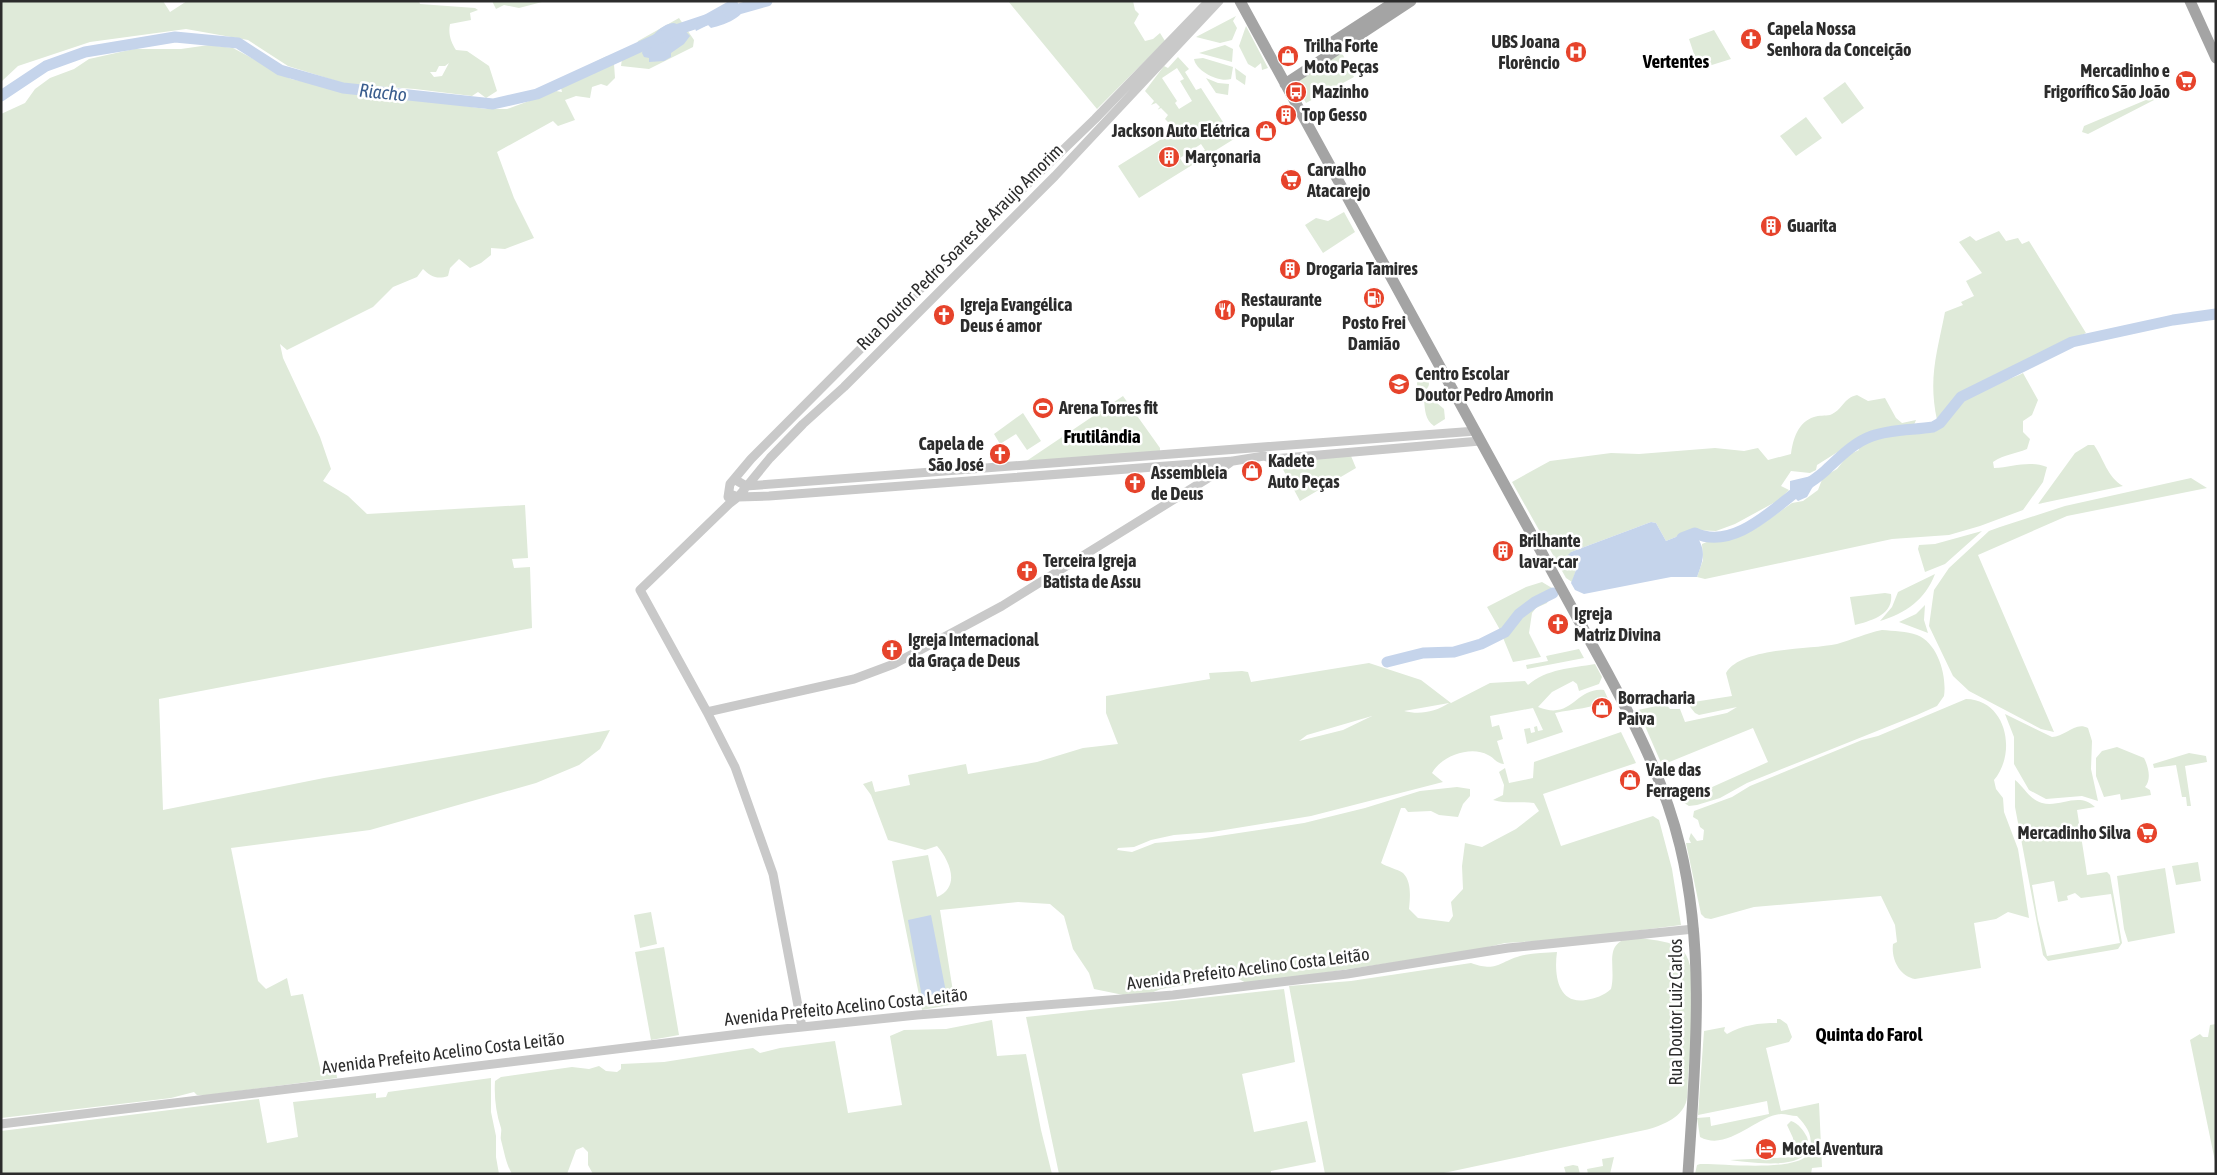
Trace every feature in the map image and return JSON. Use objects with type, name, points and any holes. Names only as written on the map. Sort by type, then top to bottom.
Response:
[{"type":"main road","name":"Rua Doutor Luiz Carlos","points":[[1240,1],[1645,742],[1680,846],[1697,959],[1696,1026],[1688,1174]]},
{"type":"main road","points":[[1282,80],[1396,1]]},
{"type":"main road","points":[[1282,80],[1411,1]]},
{"type":"main road","points":[[2190,1],[2216,58]]},
{"type":"main road","points":[[2197,1],[2216,41]]},
{"type":"street","name":"Rua Doutor Pedro Soares de Araujo Amorim","points":[[734,495],[730,484],[751,459],[1209,1]]},
{"type":"street","name":"Rua Doutor Pedro Soares de Araujo Amorim","points":[[707,712],[640,590],[722,512],[734,495],[746,486],[770,458],[844,387],[1036,194],[1219,1]]},
{"type":"street","points":[[1026,186],[1036,194]]},
{"type":"street","points":[[883,329],[890,339]]},
{"type":"street","points":[[734,479],[746,486],[903,473],[1233,460],[1264,456],[1274,459],[1478,436]]},
{"type":"street","points":[[734,495],[1478,436]]},
{"type":"street","points":[[802,1027],[772,874],[735,767],[707,712],[854,679],[909,657],[1002,606],[1210,477],[1233,460]]},
{"type":"street","name":"Avenida Prefeito Acelino Costa Leitão","points":[[1,1124],[802,1027],[918,1015],[1173,995],[1347,974],[1508,948],[1694,929]]},
{"type":"green space","points":[[1,1],[163,1],[170,12],[187,1],[419,1],[420,4],[475,8],[478,10],[470,13],[471,20],[450,24],[450,38],[456,50],[467,51],[489,66],[497,91],[486,98],[478,92],[472,96],[415,89],[346,84],[288,66],[248,40],[186,29],[90,42],[18,66],[1,82]],"holes":[[[449,63],[442,76],[434,77],[430,72],[436,72],[439,66],[445,66]]]},
{"type":"green space","points":[[492,1],[546,1],[519,8],[504,5],[496,9]]},
{"type":"green space","points":[[1008,1],[1133,1],[1135,10],[1139,14],[1134,23],[1145,41],[1153,39],[1160,33],[1165,41],[1097,109]]},
{"type":"green space","points":[[1236,16],[1233,21],[1237,28],[1232,40],[1220,43],[1196,37]]},
{"type":"green space","points":[[679,18],[694,40],[693,47],[649,69],[621,66],[622,59],[633,54],[638,41]]},
{"type":"green space","points":[[1246,26],[1268,68],[1262,70],[1261,63],[1255,68],[1248,64],[1239,46]]},
{"type":"green space","points":[[1714,30],[1731,59],[1699,69],[1689,39]]},
{"type":"green space","points":[[209,45],[233,48],[291,79],[357,93],[415,98],[423,102],[429,101],[486,109],[507,109],[556,91],[562,92],[559,80],[607,56],[614,64],[615,78],[607,86],[601,84],[592,87],[590,98],[576,96],[565,100],[575,120],[558,126],[553,121],[497,152],[514,198],[534,238],[505,249],[491,248],[491,255],[481,263],[470,268],[459,259],[450,268],[448,276],[434,277],[423,269],[417,277],[393,287],[373,307],[287,350],[280,344],[283,358],[320,437],[331,469],[323,481],[348,496],[367,514],[525,505],[528,558],[512,559],[514,568],[530,567],[532,628],[159,699],[163,810],[324,778],[610,730],[600,749],[579,765],[536,783],[370,830],[231,848],[258,981],[266,989],[287,978],[291,996],[303,994],[321,1072],[336,1070],[337,1078],[208,1095],[197,1095],[194,1092],[171,1098],[1,1118],[1,114],[25,103],[35,89],[50,78],[74,69],[89,59],[134,49],[181,49]]},
{"type":"green space","points":[[1225,45],[1233,49],[1232,62],[1199,53]]},
{"type":"green space","points":[[1339,53],[1343,55],[1354,77],[1306,103],[1294,81]]},
{"type":"green space","name":"Marçonaria","points":[[1178,57],[1189,69],[1185,72],[1196,90],[1201,88],[1234,139],[1139,198],[1118,166],[1176,130],[1165,119],[1168,115],[1161,108],[1157,110],[1160,107],[1156,103],[1151,105],[1154,101],[1145,91],[1164,66],[1168,68]],"holes":[[[1177,68],[1184,79],[1180,81],[1192,101],[1179,109],[1175,103],[1177,101],[1162,78]],[[1201,144],[1205,150],[1183,163],[1180,158]]]},
{"type":"green space","points":[[1203,58],[1233,67],[1231,79],[1215,78],[1203,72],[1194,59]]},
{"type":"green space","points":[[1235,68],[1246,76],[1245,85],[1236,79]]},
{"type":"green space","points":[[1206,78],[1218,83],[1229,84],[1228,95],[1216,93]]},
{"type":"green space","points":[[1845,82],[1864,108],[1842,124],[1823,98]]},
{"type":"green space","points":[[2155,97],[2154,100],[2088,134],[2082,132],[2084,126]]},
{"type":"green space","points":[[1806,117],[1822,138],[1796,156],[1780,136]]},
{"type":"green space","points":[[1344,212],[1355,232],[1323,253],[1305,225],[1316,218],[1328,221]]},
{"type":"green space","points":[[1999,231],[2006,241],[2018,238],[2022,244],[2029,241],[2086,333],[1958,396],[1937,420],[1934,405],[1933,378],[1945,312],[1963,305],[1961,302],[1974,296],[1966,281],[1982,273],[1959,242],[1970,236],[1976,241]]},
{"type":"green space","points":[[2023,373],[2038,400],[2032,415],[2023,421],[2023,432],[2030,439],[2027,449],[1993,462],[1994,468],[2027,464],[2047,467],[2043,482],[2023,510],[1949,535],[1892,539],[1705,579],[1697,577],[1703,560],[1702,544],[1709,541],[1726,541],[1758,527],[1792,503],[1803,501],[1818,490],[1823,477],[1837,469],[1848,455],[1859,450],[1857,447],[1885,436],[1935,432],[1965,396],[1981,388]]},
{"type":"green space","points":[[1421,378],[1425,378],[1429,384],[1425,390],[1421,390],[1417,386],[1417,382]]},
{"type":"green space","points":[[1433,394],[1437,403],[1444,409],[1445,419],[1434,426],[1427,418],[1424,400]]},
{"type":"green space","points":[[1857,395],[1868,401],[1885,398],[1896,418],[1902,423],[1916,420],[1914,425],[1863,436],[1817,465],[1816,470],[1810,473],[1791,471],[1781,486],[1789,490],[1779,500],[1735,524],[1716,531],[1693,530],[1666,541],[1656,523],[1651,522],[1571,552],[1576,570],[1572,582],[1566,578],[1512,482],[1550,461],[1611,453],[1639,454],[1715,448],[1744,451],[1758,448],[1768,460],[1791,454],[1797,432],[1809,419],[1834,413],[1849,399]]},
{"type":"green space","points":[[1123,396],[1160,448],[1160,452],[1025,462]]},
{"type":"green space","points":[[1023,413],[1041,441],[1027,450],[1016,434],[1000,444],[994,434]]},
{"type":"green space","points":[[2088,445],[2094,445],[2109,473],[2123,486],[2038,504],[2075,453]]},
{"type":"green space","points":[[1351,456],[1356,468],[1300,501],[1279,462]]},
{"type":"green space","points":[[2191,478],[2207,488],[2067,516],[1978,555],[2054,732],[2041,729],[1969,691],[1953,676],[1929,626],[1934,590],[1949,568],[1989,531],[2065,506]]},
{"type":"green space","points":[[1982,531],[1945,564],[1925,572],[1918,549],[1919,545],[1935,544]]},
{"type":"green space","points":[[1935,574],[1926,591],[1914,604],[1898,614],[1880,621],[1892,607],[1898,592]]},
{"type":"green space","points":[[1542,582],[1552,588],[1553,591],[1547,603],[1536,608],[1532,613],[1529,633],[1541,657],[1513,662],[1499,628],[1487,607],[1526,587]]},
{"type":"green space","points":[[1891,594],[1891,601],[1885,612],[1874,619],[1855,625],[1850,597]]},
{"type":"green space","points":[[1925,605],[1924,620],[1928,633],[1899,622],[1916,614]]},
{"type":"green space","points":[[1882,630],[1900,631],[1917,635],[1924,639],[1936,653],[1940,661],[1945,688],[1944,696],[1937,706],[1747,783],[1720,798],[1689,806],[1681,801],[1768,762],[1753,728],[1662,765],[1638,710],[1666,704],[1670,709],[1680,709],[1685,722],[1727,713],[1737,707],[1699,715],[1687,703],[1732,696],[1726,673],[1734,665],[1746,658],[1777,651],[1837,644]]},
{"type":"green space","points":[[1579,649],[1584,658],[1527,669],[1526,665],[1548,661],[1546,656]]},
{"type":"green space","points":[[1369,663],[1421,680],[1451,703],[1490,683],[1525,681],[1528,685],[1551,672],[1595,664],[1602,677],[1599,684],[1579,691],[1577,684],[1573,681],[1552,692],[1538,707],[1559,710],[1594,690],[1604,690],[1609,701],[1589,707],[1555,713],[1563,732],[1527,744],[1524,729],[1530,728],[1531,733],[1535,732],[1534,727],[1537,726],[1538,731],[1543,730],[1533,708],[1490,716],[1492,727],[1499,725],[1503,739],[1497,741],[1504,764],[1481,752],[1465,752],[1449,757],[1436,767],[1432,773],[1443,782],[1311,816],[1212,832],[1174,835],[1151,840],[1134,847],[1118,848],[1117,850],[1132,852],[1155,843],[1199,839],[1304,823],[1365,808],[1420,791],[1457,787],[1470,789],[1470,796],[1463,804],[1458,817],[1439,815],[1431,811],[1408,812],[1405,808],[1401,808],[1381,863],[1403,873],[1406,877],[1410,890],[1409,909],[1418,918],[1449,922],[1453,916],[1451,902],[1463,889],[1462,866],[1465,843],[1482,847],[1516,829],[1539,811],[1534,803],[1493,800],[1503,795],[1504,785],[1499,772],[1505,768],[1509,783],[1533,778],[1534,762],[1621,732],[1636,763],[1543,794],[1561,846],[1653,816],[1659,820],[1672,869],[1681,925],[1571,939],[1505,943],[1471,951],[1248,984],[1239,979],[1234,967],[1222,979],[1161,989],[1138,998],[1094,989],[1089,973],[1073,949],[1064,916],[1050,904],[1018,902],[940,910],[955,1004],[922,1010],[892,861],[928,855],[937,897],[949,887],[951,873],[946,859],[937,846],[925,850],[888,840],[871,795],[863,784],[872,781],[875,792],[910,785],[908,775],[966,764],[968,774],[1037,762],[1083,748],[1118,744],[1106,713],[1106,696],[1210,679],[1209,673],[1248,672],[1251,682]],"holes":[[[1449,703],[1427,712],[1404,711]],[[1372,716],[1343,730],[1299,741],[1307,735]]]},
{"type":"green space","points":[[1966,699],[1980,702],[1991,708],[1999,718],[2004,730],[2005,756],[2001,769],[1994,780],[1996,789],[2003,798],[2004,812],[2018,849],[2029,918],[2008,912],[1996,919],[1974,923],[1981,968],[1915,979],[1905,975],[1893,956],[1893,944],[1897,942],[1895,925],[1881,896],[1754,907],[1711,919],[1705,918],[1701,914],[1686,843],[1691,843],[1689,839],[1691,833],[1697,841],[1703,840],[1704,830],[1700,827],[1698,820],[1693,817],[1694,811],[1732,797],[1750,786]]},
{"type":"green space","points":[[2005,714],[2052,737],[2061,735],[2079,726],[2088,728],[2092,741],[2091,769],[2098,801],[2082,796],[2046,799],[2029,790],[2014,764],[2014,737]]},
{"type":"green space","points":[[2117,747],[2144,758],[2149,776],[2145,787],[2150,790],[2151,795],[2121,800],[2120,794],[2104,797],[2096,776],[2096,758],[2102,751]]},
{"type":"green space","points":[[2189,753],[2206,756],[2207,762],[2185,766],[2191,806],[2187,806],[2186,797],[2182,797],[2176,765],[2154,768],[2153,764]]},
{"type":"green space","points":[[2015,780],[2031,796],[2042,803],[2049,804],[2082,800],[2089,802],[2095,807],[2077,810],[2087,875],[2107,872],[2110,875],[2122,943],[2118,949],[2048,961],[2043,955],[2015,807]],"holes":[[[2054,881],[2058,902],[2068,900],[2067,896],[2075,893],[2081,898],[2111,894],[2120,943],[2047,956],[2032,885]]]},
{"type":"green space","points":[[2198,862],[2201,881],[2176,885],[2172,866]]},
{"type":"green space","points":[[2165,868],[2175,933],[2128,942],[2124,929],[2117,876]]},
{"type":"green space","points":[[651,912],[657,944],[640,948],[634,915]]},
{"type":"green space","points":[[1634,937],[1674,945],[1684,952],[1689,962],[1692,977],[1693,1012],[1687,1096],[1686,1104],[1677,1116],[1661,1125],[1645,1130],[1439,1174],[1325,1174],[1289,986],[1351,981],[1471,963],[1492,967],[1520,956],[1557,952],[1557,978],[1563,993],[1569,998],[1586,1000],[1599,996],[1611,989],[1612,956],[1614,950],[1617,944]]},
{"type":"green space","points":[[664,947],[679,1035],[651,1040],[635,952]]},
{"type":"green space","points":[[1284,989],[1295,1062],[1242,1074],[1254,1132],[1307,1121],[1316,1162],[1271,1171],[1271,1174],[1059,1174],[1026,1017]]},
{"type":"green space","points":[[1777,1019],[1787,1024],[1792,1037],[1789,1042],[1766,1048],[1781,1111],[1819,1103],[1822,1167],[1812,1168],[1811,1174],[1695,1174],[1697,1165],[1700,1164],[1764,1166],[1798,1161],[1808,1155],[1811,1146],[1809,1133],[1797,1116],[1781,1114],[1771,1116],[1742,1132],[1721,1140],[1710,1140],[1700,1137],[1697,1118],[1710,1117],[1711,1126],[1769,1114],[1767,1101],[1698,1115],[1704,1031],[1725,1027],[1724,1031],[1727,1034],[1751,1025],[1777,1023]]},
{"type":"green space","points":[[992,1020],[997,1056],[1026,1054],[1052,1174],[593,1174],[588,1165],[588,1152],[583,1147],[576,1150],[567,1174],[512,1174],[505,1157],[495,1093],[495,1081],[501,1077],[572,1067],[589,1069],[599,1066],[606,1071],[617,1072],[621,1069],[621,1064],[664,1062],[753,1048],[760,1053],[780,1048],[835,1041],[848,1113],[902,1105],[890,1036],[904,1030],[946,1029]]},
{"type":"green space","points":[[2216,1024],[2216,1166],[2190,1040],[2200,1034],[2203,1037],[2208,1037],[2210,1025]]},
{"type":"green space","points":[[491,1078],[491,1112],[496,1136],[496,1157],[499,1174],[1,1174],[1,1131],[259,1099],[267,1143],[298,1137],[293,1102],[376,1093],[376,1098],[386,1097],[388,1092]]},
{"type":"green space","points":[[1791,1121],[1801,1128],[1807,1137],[1808,1149],[1803,1156],[1793,1161],[1780,1163],[1730,1160],[1794,1157],[1793,1138],[1787,1125]]},
{"type":"green space","points":[[1614,1157],[1610,1174],[1588,1174],[1587,1169],[1603,1166],[1602,1159]]},
{"type":"green space","points":[[1578,1166],[1580,1174],[1566,1174],[1564,1167]]},
{"type":"water","points":[[729,1],[737,1],[742,12],[740,15],[724,24],[711,28],[708,25],[696,31],[693,23],[697,19]]},
{"type":"water","points":[[674,23],[680,25],[690,36],[684,44],[671,53],[671,57],[664,61],[649,62],[649,58],[644,57],[642,53],[647,43],[663,26]]},
{"type":"water","points":[[1811,476],[1816,481],[1807,497],[1798,501],[1790,493],[1790,481]]},
{"type":"water","points":[[1651,522],[1656,523],[1666,541],[1693,530],[1700,542],[1703,553],[1697,577],[1671,577],[1584,594],[1575,590],[1571,583],[1576,570],[1567,567],[1563,560],[1571,552]]},
{"type":"water","points":[[931,915],[946,992],[922,997],[908,920]]},
{"type":"waterway","name":"Riacho","points":[[728,12],[767,1]]},
{"type":"waterway","name":"Riacho","points":[[1,96],[46,66],[85,52],[175,37],[238,43],[280,70],[343,88],[493,104],[537,94],[679,29],[706,20]]},
{"type":"waterway","points":[[1682,538],[1695,533],[1709,537],[1722,537],[1749,527],[1818,477],[1854,445],[1872,436],[1886,432],[1933,427],[1940,423],[1961,397],[2072,342],[2173,320],[2216,314]]},
{"type":"waterway","points":[[1387,662],[1423,653],[1454,652],[1481,644],[1505,632],[1519,614],[1535,602],[1553,593]]},
{"type":"place","name":"Capela Nossa Senhora da Conceição","points":[[1751,39]]},
{"type":"place","name":"UBS Joana Florêncio","points":[[1576,52]]},
{"type":"place","name":"Trilha Forte Moto Peças","points":[[1288,56]]},
{"type":"place","name":"Mercadinho e Frigorífico São João","points":[[2186,81]]},
{"type":"place","name":"Mazinho","points":[[1296,92]]},
{"type":"place","name":"Top Gesso","points":[[1286,115]]},
{"type":"place","name":"Jackson Auto Elétrica","points":[[1266,131]]},
{"type":"place","name":"Marçonaria","points":[[1169,157]]},
{"type":"place","name":"Carvalho Atacarejo","points":[[1291,180]]},
{"type":"place","name":"Guarita","points":[[1771,226]]},
{"type":"place","name":"Drogaria Tamires","points":[[1290,269]]},
{"type":"place","name":"Posto Frei Damião","points":[[1374,298]]},
{"type":"place","name":"Restaurante Popular","points":[[1225,310]]},
{"type":"place","name":"Igreja Evangélica Deus é amor","points":[[944,315]]},
{"type":"place","name":"Centro Escolar Doutor Pedro Amorin","points":[[1399,384]]},
{"type":"place","name":"Arena Torres fit","points":[[1043,408]]},
{"type":"place","name":"Capela de São José","points":[[1000,454]]},
{"type":"place","name":"Kadete Auto Peças","points":[[1252,471]]},
{"type":"place","name":"Assembleia de Deus","points":[[1135,483]]},
{"type":"place","name":"Brilhante lavar-car","points":[[1503,551]]},
{"type":"place","name":"Terceira Igreja Batista de Assu","points":[[1027,571]]},
{"type":"place","name":"Igreja Matriz Divina","points":[[1558,624]]},
{"type":"place","name":"Igreja Internacional da Graça de Deus","points":[[892,650]]},
{"type":"place","name":"Borracharia Paiva","points":[[1602,708]]},
{"type":"place","name":"Vale das Ferragens","points":[[1630,780]]},
{"type":"place","name":"Mercadinho Silva","points":[[2147,833]]},
{"type":"place","name":"Motel Aventura","points":[[1766,1149]]},
{"type":"district","name":"Vertentes","points":[[1676,61]]},
{"type":"district","name":"Frutilândia","points":[[1102,436]]},
{"type":"district","name":"Quinta do Farol","points":[[1869,1034]]}]
